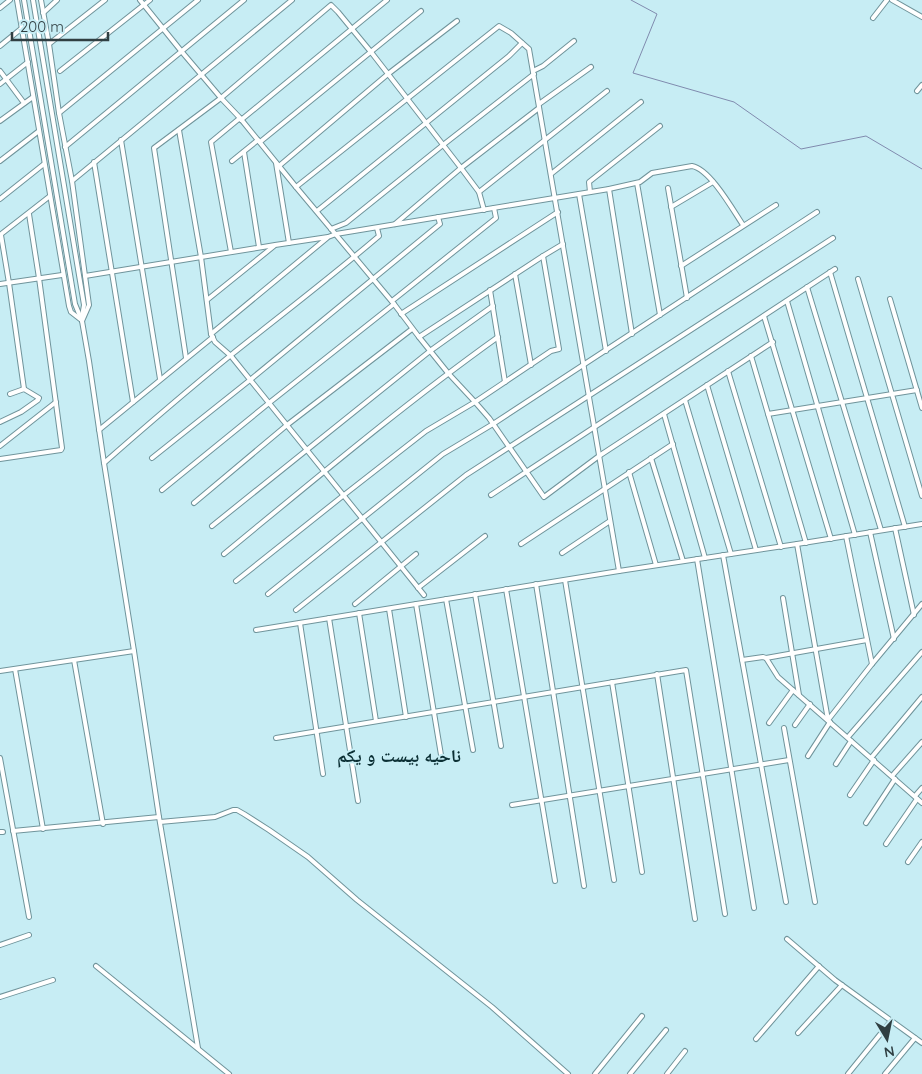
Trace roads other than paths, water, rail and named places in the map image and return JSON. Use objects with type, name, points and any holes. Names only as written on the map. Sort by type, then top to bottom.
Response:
[{"type":"street","points":[[0,8],[10,0]]},
{"type":"street","points":[[17,0],[62,275],[69,309],[82,321]]},
{"type":"street","points":[[24,0],[74,304],[82,321],[89,361],[160,820],[198,1048]]},
{"type":"street","points":[[33,0],[84,305],[82,321]]},
{"type":"street","points":[[41,0],[72,181],[89,305],[82,321]]},
{"type":"street","points":[[43,12],[58,0]]},
{"type":"street","points":[[49,44],[105,0]]},
{"type":"street","points":[[140,0],[393,303],[448,373],[493,424],[544,497],[599,456],[773,342]]},
{"type":"street","points":[[60,71],[150,0]]},
{"type":"street","points":[[59,113],[198,0]]},
{"type":"street","points":[[65,146],[244,0]]},
{"type":"street","points":[[72,181],[292,0]]},
{"type":"street","points":[[231,252],[211,142],[387,0]]},
{"type":"street","points":[[873,18],[887,0]]},
{"type":"street","points":[[892,0],[922,17]]},
{"type":"street","points":[[186,358],[154,148],[220,98],[331,5],[371,52],[479,192],[484,210]]},
{"type":"street","points":[[232,161],[421,11]]},
{"type":"street","points":[[278,164],[457,20]]},
{"type":"street","points":[[296,187],[499,26],[529,49],[619,571]]},
{"type":"street","points":[[0,46],[22,28]]},
{"type":"street","points":[[331,229],[346,223],[574,40]]},
{"type":"street","points":[[316,211],[509,56],[522,43]]},
{"type":"street","points":[[0,84],[28,62]]},
{"type":"street","points":[[393,225],[461,168],[590,66]]},
{"type":"street","points":[[0,71],[24,103]]},
{"type":"street","points":[[917,91],[922,85]]},
{"type":"street","points":[[479,192],[607,91]]},
{"type":"street","points":[[0,122],[33,97]]},
{"type":"street","points":[[551,174],[641,102]]},
{"type":"street","points":[[590,192],[589,182],[660,126]]},
{"type":"street","points":[[179,130],[201,257],[212,336],[215,342],[231,356],[424,595]]},
{"type":"street","points":[[0,161],[39,131]]},
{"type":"street","points":[[121,140],[160,379]]},
{"type":"street","points":[[244,152],[259,247]]},
{"type":"street","points":[[94,162],[133,402]]},
{"type":"street","points":[[0,199],[44,164]]},
{"type":"street","points":[[278,164],[289,243]]},
{"type":"street","points":[[85,276],[609,189],[640,182],[652,173],[692,166],[697,167],[713,182],[743,225]]},
{"type":"street","points":[[671,207],[713,182]]},
{"type":"street","points":[[637,183],[660,315]]},
{"type":"street","points":[[668,188],[687,298]]},
{"type":"street","points":[[609,189],[632,334]]},
{"type":"street","points":[[579,194],[606,351]]},
{"type":"street","points":[[24,390],[9,282],[0,235],[50,196]]},
{"type":"street","points":[[681,266],[776,205]]},
{"type":"street","points":[[162,490],[496,218],[494,208]]},
{"type":"street","points":[[401,314],[558,212]]},
{"type":"street","points":[[268,594],[443,454],[584,366],[817,212]]},
{"type":"street","points":[[0,459],[61,450],[62,448],[39,278],[28,214]]},
{"type":"street","points":[[152,458],[374,280],[440,224],[438,218]]},
{"type":"street","points":[[104,463],[154,418],[355,257],[379,236],[377,228]]},
{"type":"street","points":[[100,430],[328,237]]},
{"type":"street","points":[[296,610],[466,475],[833,238]]},
{"type":"street","points":[[207,300],[275,244]]},
{"type":"street","points":[[419,337],[563,244]]},
{"type":"street","points":[[236,581],[426,431],[475,402],[551,351],[559,349],[543,256]]},
{"type":"street","points":[[491,495],[835,269]]},
{"type":"street","points":[[830,272],[905,526]]},
{"type":"street","points":[[515,274],[531,365]]},
{"type":"street","points":[[0,284],[62,275]]},
{"type":"street","points":[[858,279],[922,496]]},
{"type":"street","points":[[807,287],[882,530]]},
{"type":"street","points":[[490,290],[505,382]]},
{"type":"street","points":[[890,300],[922,408]]},
{"type":"street","points":[[787,301],[856,535]]},
{"type":"street","points":[[212,526],[430,351],[493,306]]},
{"type":"street","points":[[764,316],[831,539]]},
{"type":"street","points":[[194,503],[287,425],[412,329]]},
{"type":"street","points":[[224,554],[324,471],[448,373],[498,337]]},
{"type":"street","points":[[751,356],[806,543]]},
{"type":"street","points":[[728,371],[781,547]]},
{"type":"street","points":[[707,386],[756,550]]},
{"type":"street","points":[[0,422],[21,412],[39,398],[24,390],[10,394]]},
{"type":"street","points":[[768,414],[917,390]]},
{"type":"street","points":[[685,400],[731,554]]},
{"type":"street","points":[[0,446],[56,402]]},
{"type":"street","points":[[664,414],[705,558]]},
{"type":"street","points":[[521,544],[673,444]]},
{"type":"street","points":[[651,458],[683,561]]},
{"type":"street","points":[[629,472],[656,565]]},
{"type":"street","points":[[562,553],[610,521]]},
{"type":"street","points":[[256,630],[922,524]]},
{"type":"street","points":[[895,528],[914,615]]},
{"type":"street","points":[[870,532],[894,639]]},
{"type":"street","points":[[418,588],[485,536]]},
{"type":"street","points":[[846,536],[872,664]]},
{"type":"street","points":[[797,544],[829,721]]},
{"type":"street","points":[[355,604],[416,554]]},
{"type":"street","points":[[723,555],[786,902]]},
{"type":"street","points":[[697,559],[754,908]]},
{"type":"street","points":[[565,580],[614,880]]},
{"type":"street","points":[[536,584],[584,886]]},
{"type":"street","points":[[506,589],[555,881]]},
{"type":"street","points":[[475,594],[501,746]]},
{"type":"street","points":[[783,598],[799,694]]},
{"type":"street","points":[[446,599],[473,750]]},
{"type":"street","points":[[416,604],[441,755]]},
{"type":"street","points":[[808,756],[829,721],[872,664],[922,604]]},
{"type":"street","points":[[389,608],[406,716]]},
{"type":"street","points":[[359,613],[376,722]]},
{"type":"street","points":[[329,618],[358,801]]},
{"type":"street","points":[[300,623],[323,774]]},
{"type":"street","points":[[742,660],[766,658],[866,640]]},
{"type":"street","points":[[0,671],[134,651]]},
{"type":"street","points":[[848,737],[922,652]]},
{"type":"street","points":[[766,658],[778,677],[922,803]]},
{"type":"street","points":[[74,660],[103,824]]},
{"type":"street","points":[[16,669],[43,829]]},
{"type":"street","points":[[276,738],[684,670],[687,672],[725,914]]},
{"type":"street","points":[[657,674],[695,919]]},
{"type":"street","points":[[612,682],[642,872]]},
{"type":"street","points":[[769,723],[793,690]]},
{"type":"street","points":[[850,795],[873,759],[922,697]]},
{"type":"street","points":[[795,725],[810,704]]},
{"type":"street","points":[[784,728],[815,902]]},
{"type":"street","points":[[836,764],[852,741]]},
{"type":"street","points":[[866,823],[893,778],[922,742]]},
{"type":"street","points":[[0,758],[28,916]]},
{"type":"street","points":[[512,805],[789,760]]},
{"type":"street","points":[[886,844],[922,788]]},
{"type":"street","points":[[13,831],[215,817],[237,810],[308,857],[357,900],[492,1007],[568,1074]]},
{"type":"street","points":[[908,862],[922,842]]},
{"type":"street","points":[[0,945],[29,935]]},
{"type":"street","points":[[787,939],[842,985],[922,1043]]},
{"type":"street","points":[[96,966],[229,1074]]},
{"type":"street","points":[[756,1039],[818,966]]},
{"type":"street","points":[[0,997],[53,980]]},
{"type":"street","points":[[798,1033],[842,985]]},
{"type":"street","points":[[595,1074],[642,1016]]},
{"type":"street","points":[[848,1074],[891,1021]]},
{"type":"street","points":[[630,1074],[666,1030]]},
{"type":"street","points":[[885,1074],[915,1038]]},
{"type":"street","points":[[666,1074],[684,1051]]},
{"type":"waterway","points":[[631,0],[657,14],[633,73],[734,102],[801,149],[866,136],[922,169]]},
{"type":"district","name":"ناحیه بیست و یکم","points":[[399,756]]}]
